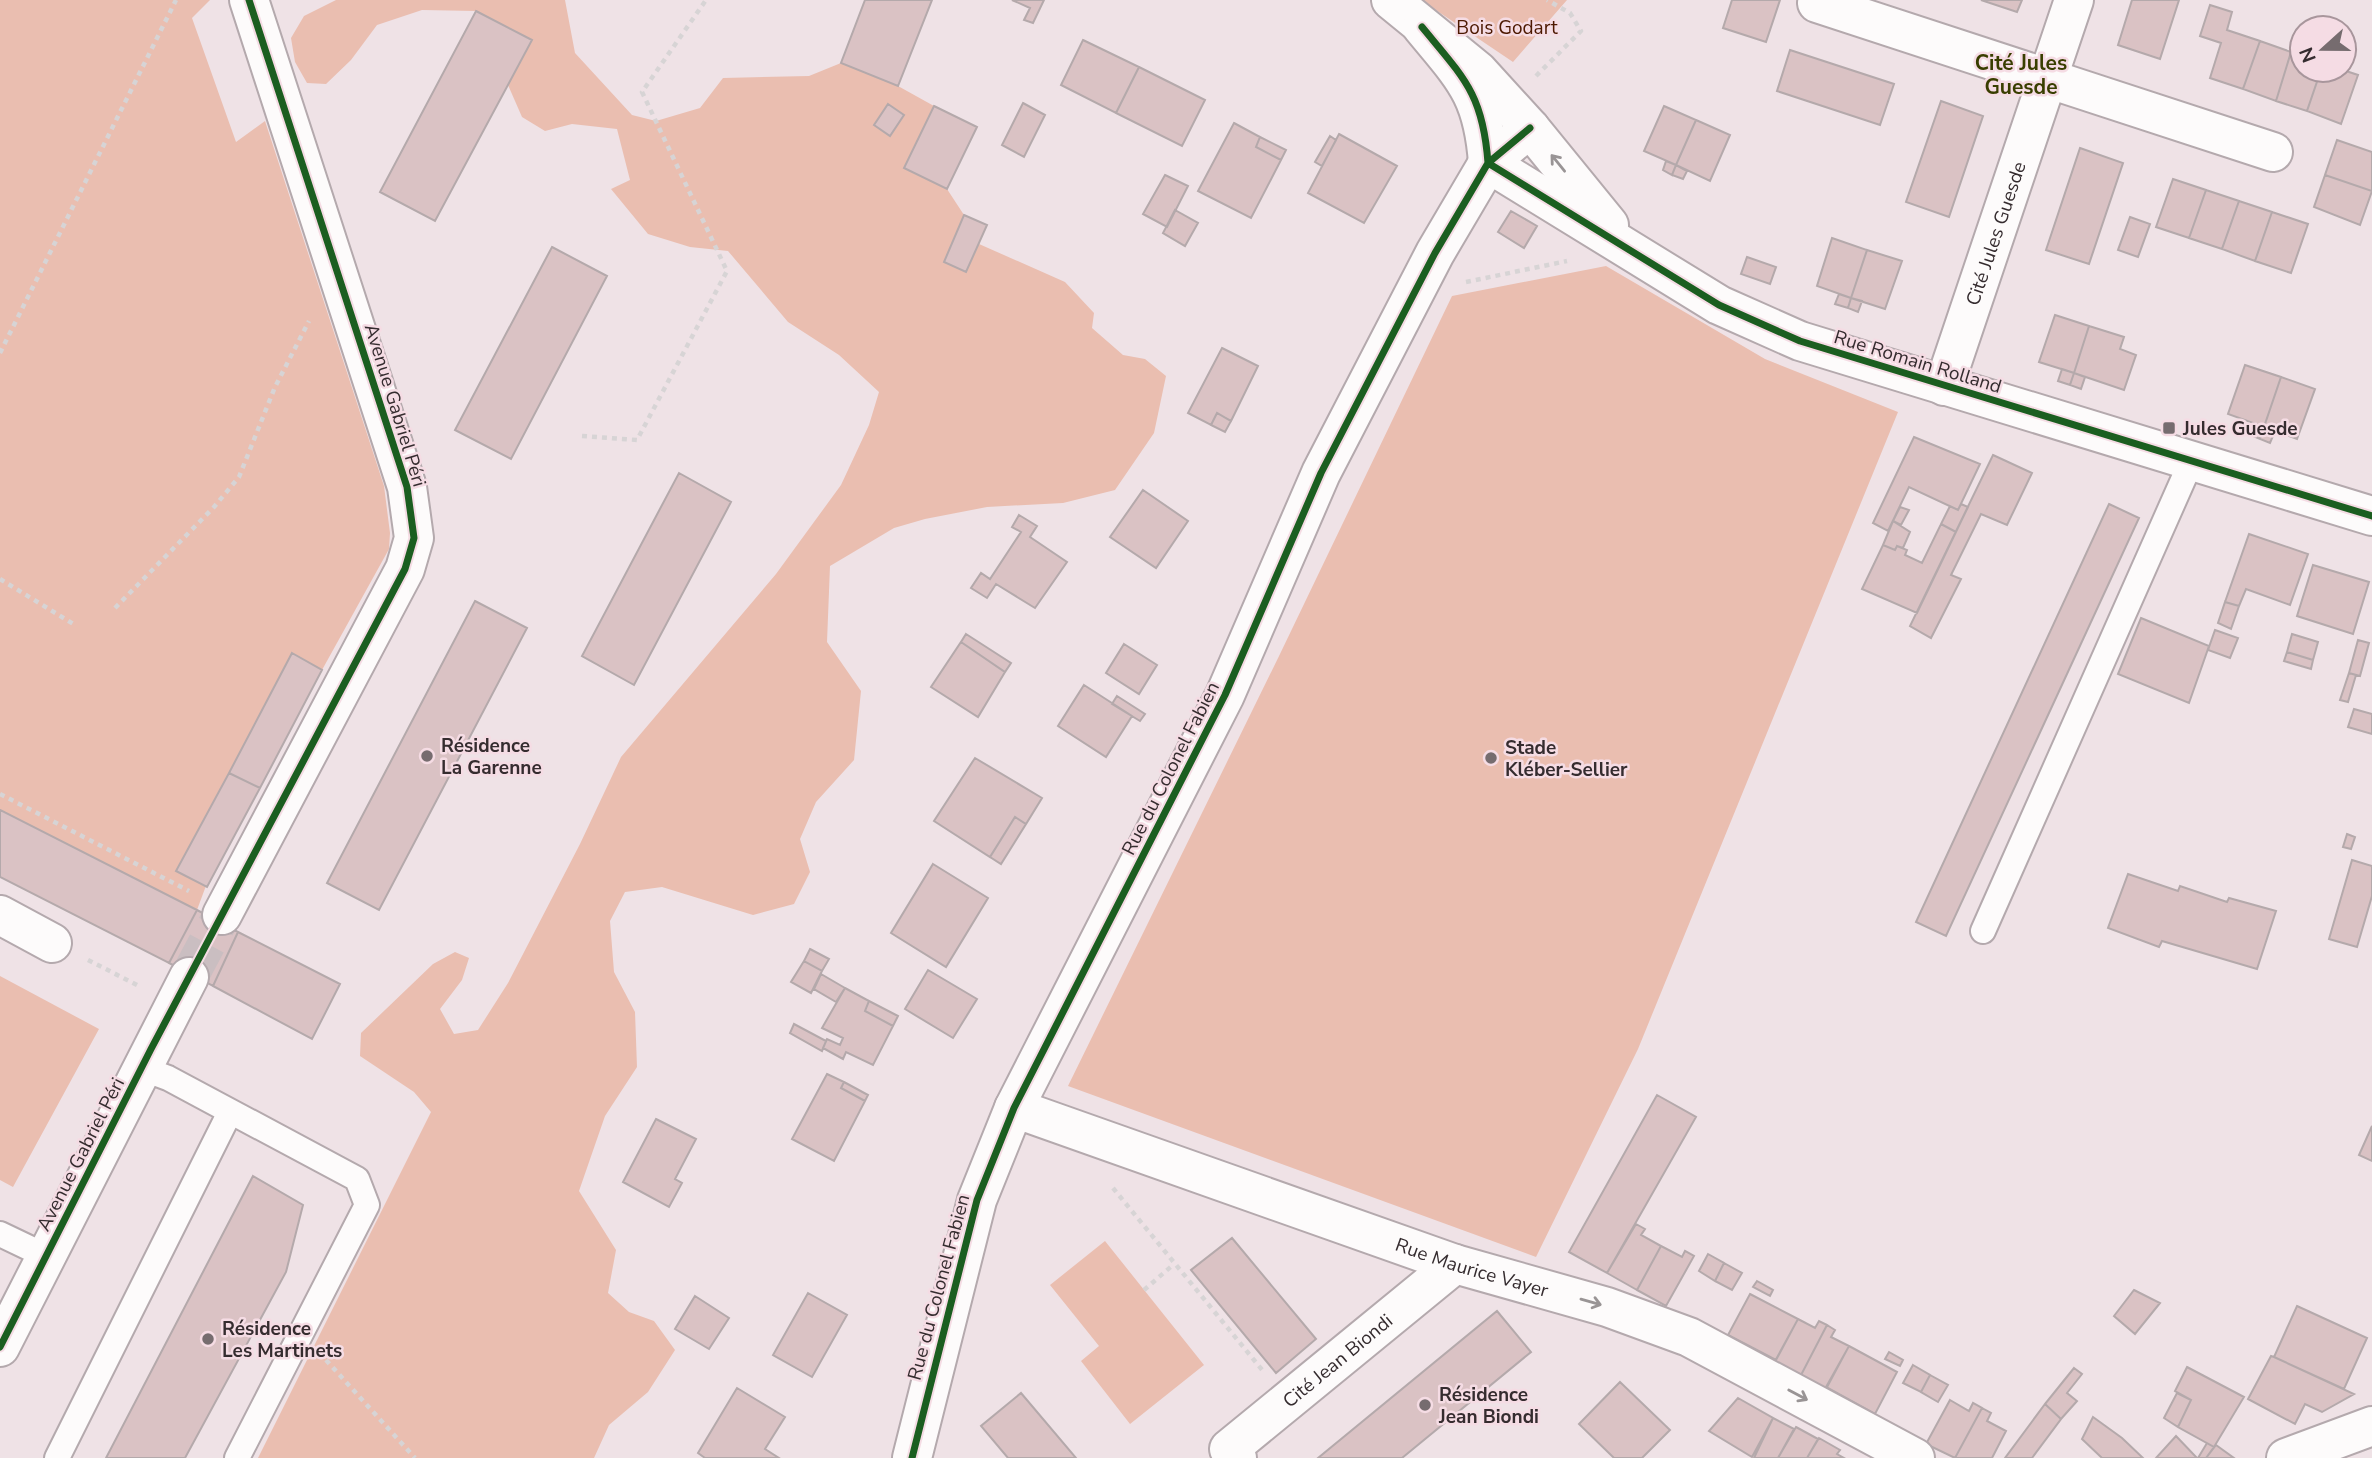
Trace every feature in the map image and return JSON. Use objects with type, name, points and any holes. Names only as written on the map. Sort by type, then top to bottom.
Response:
[{"type":"street","name":"Avenue Gabriel Péri","points":[[224,912],[405,569],[412,545],[413,520],[407,487],[249,0]]},
{"type":"street","points":[[1391,0],[1422,27],[1473,91],[1486,129],[1488,163]]},
{"type":"street","name":"Cité Jules Guesde","points":[[1944,386],[2074,0]]},
{"type":"street","points":[[1817,3],[2273,152]]},
{"type":"street","name":"Rue Romain Rolland","points":[[1422,27],[1478,71],[1530,128],[1622,244]]},
{"type":"street","name":"Rue du Colonel Fabien","points":[[912,1458],[977,1200],[1014,1108],[1225,695],[1321,473],[1440,244],[1488,163],[1530,128]]},
{"type":"street","name":"Rue Romain Rolland","points":[[1488,163],[1746,320],[1800,341],[2372,516]]},
{"type":"street","points":[[0,915],[52,943]]},
{"type":"street","name":"Avenue Gabriel Péri","points":[[0,1347],[189,977]]},
{"type":"street","name":"Rue Maurice Vayer","points":[[1014,1108],[1455,1264],[1607,1307],[1689,1337],[1915,1458]]},
{"type":"street","name":"Cité Jean Biondi","points":[[1237,1458],[1229,1449],[1455,1264]]},
{"type":"street","points":[[2286,1458],[2372,1426]]},
{"type":"lane","points":[[1983,931],[2191,462]]},
{"type":"lane","points":[[142,1068],[357,1179],[367,1205],[237,1458]]},
{"type":"lane","points":[[57,1458],[230,1112]]},
{"type":"lane","points":[[0,1234],[46,1256]]},
{"type":"path","points":[[0,353],[176,0]]},
{"type":"path","points":[[582,436],[637,440],[727,271],[642,92],[706,0]]},
{"type":"path","points":[[1527,85],[1581,31],[1570,13],[1547,0]]},
{"type":"path","points":[[1462,283],[1598,255],[1622,244]]},
{"type":"path","points":[[115,608],[214,507],[239,477],[275,387],[306,324],[323,307],[347,299]]},
{"type":"path","points":[[0,579],[75,625]]},
{"type":"path","points":[[0,793],[224,912]]},
{"type":"path","points":[[52,943],[152,992]]},
{"type":"path","points":[[1105,1179],[1288,1401]]},
{"type":"path","points":[[1144,1290],[1174,1264]]},
{"type":"path","points":[[301,1332],[415,1458]]},
{"type":"green space","points":[[0,0],[210,0],[192,18],[236,142],[265,121],[384,486],[390,533],[389,549],[322,670],[292,654],[197,910],[0,810]]},
{"type":"green space","points":[[336,0],[565,0],[575,53],[632,115],[656,121],[700,108],[723,78],[809,76],[841,63],[898,86],[934,106],[904,168],[947,189],[964,215],[944,262],[966,272],[979,244],[1065,282],[1094,313],[1092,328],[1123,355],[1145,359],[1166,376],[1154,433],[1115,490],[1063,503],[987,507],[925,519],[894,528],[830,566],[827,642],[861,691],[854,760],[816,802],[800,839],[810,872],[794,904],[753,915],[662,887],[625,892],[610,921],[614,972],[635,1012],[637,1067],[605,1116],[579,1191],[616,1250],[608,1293],[629,1312],[654,1321],[675,1350],[648,1392],[609,1425],[594,1458],[258,1458],[431,1112],[414,1092],[360,1056],[361,1033],[433,964],[455,952],[469,958],[462,980],[440,1009],[454,1034],[478,1030],[508,983],[580,844],[621,757],[776,574],[841,485],[869,425],[879,392],[839,355],[788,322],[728,251],[690,247],[648,234],[611,189],[630,180],[617,129],[572,124],[545,131],[522,117],[508,85],[531,40],[476,11],[422,10],[377,25],[351,60],[326,84],[307,83],[295,62],[291,38],[304,16]]},
{"type":"green space","name":"Bois Godart","points":[[1421,0],[1567,0],[1513,62]]},
{"type":"green space","points":[[1606,266],[1765,359],[1898,412],[1638,1049],[1536,1257],[1068,1086],[1452,296]]},
{"type":"green space","points":[[0,976],[99,1029],[13,1187],[0,1180]]},
{"type":"green space","points":[[1105,1241],[1204,1365],[1130,1424],[1081,1361],[1099,1346],[1050,1285]]},
{"type":"building","points":[[865,0],[932,0],[898,86],[841,63]]},
{"type":"building","points":[[1012,0],[1044,0],[1033,23],[1024,20],[1030,8]]},
{"type":"building","points":[[1732,0],[1780,0],[1766,42],[1723,28]]},
{"type":"building","points":[[1981,0],[2022,0],[2017,12]]},
{"type":"building","points":[[2132,0],[2179,0],[2160,59],[2118,45]]},
{"type":"building","points":[[2210,5],[2232,12],[2227,30],[2260,41],[2243,89],[2210,78],[2221,43],[2200,36]]},
{"type":"building","points":[[476,11],[532,40],[435,221],[380,192]]},
{"type":"building","points":[[1083,40],[1139,67],[1116,113],[1061,85]]},
{"type":"building","points":[[2260,41],[2288,51],[2288,62],[2276,101],[2243,89]]},
{"type":"building","points":[[1790,50],[1894,84],[1880,125],[1777,91]]},
{"type":"building","points":[[2288,62],[2288,84],[2316,84],[2307,111],[2276,101]]},
{"type":"building","points":[[1139,67],[1205,100],[1182,146],[1116,113]]},
{"type":"building","points":[[2316,84],[2355,84],[2341,124],[2307,111]]},
{"type":"building","points":[[1941,101],[1983,116],[1949,217],[1906,202]]},
{"type":"building","points":[[1023,103],[1045,115],[1024,157],[1002,145]]},
{"type":"building","points":[[888,104],[904,115],[890,136],[874,125]]},
{"type":"building","points":[[934,106],[977,127],[947,189],[904,168]]},
{"type":"building","points":[[1664,106],[1696,120],[1676,165],[1644,151]]},
{"type":"building","points":[[1696,120],[1730,135],[1710,181],[1676,165]]},
{"type":"building","points":[[1234,123],[1260,137],[1256,147],[1281,160],[1251,218],[1198,191]]},
{"type":"building","points":[[1339,134],[1397,166],[1364,223],[1308,193]]},
{"type":"building","points":[[1330,136],[1336,140],[1322,166],[1315,162]]},
{"type":"building","points":[[1260,137],[1286,150],[1281,160],[1256,147]]},
{"type":"building","points":[[2337,140],[2372,152],[2372,191],[2325,175]]},
{"type":"building","points":[[2080,148],[2123,163],[2089,264],[2046,250]]},
{"type":"building","points":[[1666,161],[1676,165],[1672,175],[1663,170]]},
{"type":"building","points":[[1676,165],[1687,171],[1683,179],[1672,175]]},
{"type":"building","points":[[1165,175],[1188,186],[1167,227],[1143,214]]},
{"type":"building","points":[[2325,175],[2372,191],[2360,225],[2314,207]]},
{"type":"building","points":[[2173,179],[2206,190],[2189,238],[2156,227]]},
{"type":"building","points":[[2206,190],[2239,201],[2222,249],[2189,238]]},
{"type":"building","points":[[2239,201],[2272,212],[2255,261],[2222,249]]},
{"type":"building","points":[[1175,210],[1198,223],[1185,246],[1163,233]]},
{"type":"building","points":[[1511,211],[1537,226],[1524,248],[1498,232]]},
{"type":"building","points":[[2272,212],[2308,224],[2291,273],[2255,261]]},
{"type":"building","points":[[964,215],[987,225],[966,272],[944,262]]},
{"type":"building","points":[[2130,217],[2150,224],[2138,257],[2118,250]]},
{"type":"building","points":[[1832,238],[1867,250],[1851,298],[1817,286]]},
{"type":"building","points":[[552,247],[607,276],[511,459],[455,430]]},
{"type":"building","points":[[1867,250],[1902,261],[1885,309],[1851,298]]},
{"type":"building","points":[[1747,257],[1776,267],[1770,284],[1741,274]]},
{"type":"building","points":[[1839,294],[1851,298],[1848,308],[1835,304]]},
{"type":"building","points":[[1851,298],[1862,301],[1858,312],[1848,308]]},
{"type":"building","points":[[2055,315],[2089,326],[2074,373],[2039,362]]},
{"type":"building","points":[[2089,326],[2124,337],[2120,349],[2136,355],[2124,390],[2074,373]]},
{"type":"building","points":[[1222,348],[1258,366],[1231,421],[1217,413],[1211,425],[1188,413]]},
{"type":"building","points":[[2245,365],[2281,377],[2264,427],[2228,414]]},
{"type":"building","points":[[2062,369],[2074,373],[2070,385],[2058,381]]},
{"type":"building","points":[[2074,373],[2085,377],[2081,389],[2070,385]]},
{"type":"building","points":[[2281,377],[2315,389],[2297,439],[2264,427]]},
{"type":"building","points":[[1217,413],[1231,421],[1225,432],[1211,425]]},
{"type":"building","points":[[2252,423],[2264,427],[2260,439],[2248,434]]},
{"type":"building","points":[[2264,427],[2275,431],[2270,443],[2260,439]]},
{"type":"building","points":[[1914,437],[1980,464],[1958,510],[1909,487],[1888,531],[1873,523]]},
{"type":"building","points":[[1993,455],[2032,473],[2007,525],[1981,514],[1951,575],[1961,579],[1931,638],[1910,626]]},
{"type":"building","points":[[679,473],[731,502],[634,685],[582,656]]},
{"type":"building","points":[[1143,490],[1188,521],[1156,568],[1110,537]]},
{"type":"building","points":[[1961,504],[1968,507],[1956,532],[1941,524],[1950,506],[1958,510]]},
{"type":"building","points":[[2109,504],[2139,518],[1946,936],[1916,922]]},
{"type":"building","points":[[1900,507],[1909,510],[1901,525],[1893,521]]},
{"type":"building","points":[[1019,515],[1037,526],[1030,537],[1067,562],[1035,608],[996,584],[987,598],[971,588],[981,573],[990,579],[1021,532],[1012,527]]},
{"type":"building","points":[[1893,521],[1910,532],[1903,548],[1897,546],[1895,550],[1883,545]]},
{"type":"building","points":[[1941,524],[1956,532],[1917,613],[1862,589],[1883,545],[1895,550],[1897,546],[1907,550],[1905,555],[1922,563]]},
{"type":"building","points":[[2249,534],[2308,554],[2290,605],[2246,589],[2239,606],[2225,602]]},
{"type":"building","points":[[2313,565],[2369,582],[2353,634],[2297,616]]},
{"type":"building","name":"Résidence La Garenne","points":[[475,601],[527,628],[379,910],[327,883]]},
{"type":"building","points":[[2225,602],[2239,606],[2231,629],[2218,623]]},
{"type":"building","points":[[2141,618],[2209,646],[2189,703],[2118,674]]},
{"type":"building","points":[[2215,630],[2238,638],[2230,658],[2208,650]]},
{"type":"building","points":[[966,634],[1011,663],[1005,672],[961,642]]},
{"type":"building","points":[[2292,634],[2318,642],[2313,660],[2287,652]]},
{"type":"building","points":[[2358,640],[2369,643],[2360,676],[2349,673]]},
{"type":"building","points":[[961,642],[1005,672],[978,717],[931,687]]},
{"type":"building","points":[[1124,644],[1157,665],[1139,694],[1106,673]]},
{"type":"building","points":[[2287,652],[2313,660],[2311,669],[2284,661]]},
{"type":"building","points":[[292,653],[322,670],[260,788],[229,773]]},
{"type":"building","points":[[2349,673],[2356,675],[2348,702],[2340,700]]},
{"type":"building","points":[[1084,685],[1132,716],[1106,757],[1058,726]]},
{"type":"building","points":[[1117,696],[1145,714],[1140,721],[1112,704]]},
{"type":"building","points":[[2354,709],[2372,714],[2372,734],[2348,727]]},
{"type":"building","points":[[975,758],[1042,798],[1026,824],[1015,817],[990,857],[934,821]]},
{"type":"building","points":[[229,773],[260,788],[207,887],[176,871]]},
{"type":"building","points":[[0,810],[197,910],[169,963],[0,877]]},
{"type":"building","points":[[1015,817],[1026,824],[1001,864],[990,857]]},
{"type":"building","points":[[2347,834],[2355,837],[2351,849],[2343,847]]},
{"type":"building","points":[[2352,860],[2372,866],[2372,896],[2357,947],[2329,939]]},
{"type":"building","points":[[933,864],[988,898],[946,967],[891,933]]},
{"type":"building","points":[[2128,874],[2178,891],[2180,886],[2227,902],[2229,898],[2276,911],[2257,969],[2162,941],[2159,947],[2108,928]]},
{"type":"building","points":[[197,910],[238,932],[213,986],[169,963]]},
{"type":"building","points":[[238,932],[340,984],[312,1039],[213,986]]},
{"type":"building","points":[[810,949],[829,959],[822,971],[804,961]]},
{"type":"building","points":[[804,961],[822,971],[811,993],[791,982]]},
{"type":"building","points":[[928,970],[977,999],[953,1038],[905,1009]]},
{"type":"building","points":[[821,974],[845,988],[836,1002],[814,989]]},
{"type":"building","points":[[845,988],[869,1001],[865,1011],[893,1026],[873,1065],[846,1052],[843,1059],[823,1048],[827,1039],[840,1045],[843,1038],[822,1028]]},
{"type":"building","points":[[869,1001],[898,1016],[893,1026],[865,1011]]},
{"type":"building","points":[[794,1024],[826,1041],[822,1051],[790,1033]]},
{"type":"building","points":[[827,1074],[844,1082],[841,1088],[865,1101],[834,1161],[792,1139]]},
{"type":"building","points":[[844,1082],[868,1095],[865,1101],[841,1088]]},
{"type":"building","points":[[1657,1095],[1696,1117],[1607,1273],[1569,1252]]},
{"type":"building","points":[[656,1119],[696,1139],[675,1179],[682,1183],[669,1207],[623,1182]]},
{"type":"building","points":[[2372,1126],[2372,1161],[2359,1155]]},
{"type":"building","name":"Résidence Les Martinets","points":[[253,1176],[303,1205],[286,1272],[185,1458],[106,1458]]},
{"type":"building","points":[[1636,1224],[1645,1229],[1641,1235],[1661,1246],[1637,1290],[1607,1273]]},
{"type":"building","points":[[1232,1238],[1316,1339],[1276,1373],[1191,1270]]},
{"type":"building","points":[[1661,1246],[1682,1257],[1685,1251],[1694,1256],[1666,1306],[1637,1290]]},
{"type":"building","points":[[1708,1254],[1724,1263],[1715,1281],[1699,1271]]},
{"type":"building","points":[[1724,1263],[1742,1273],[1732,1290],[1715,1281]]},
{"type":"building","points":[[1757,1281],[1773,1290],[1770,1296],[1753,1287]]},
{"type":"building","points":[[2134,1290],[2160,1303],[2135,1334],[2114,1316]]},
{"type":"building","points":[[808,1293],[847,1315],[812,1377],[773,1355]]},
{"type":"building","points":[[1750,1294],[1798,1319],[1776,1360],[1728,1335]]},
{"type":"building","points":[[695,1296],[729,1318],[709,1349],[675,1329]]},
{"type":"building","points":[[2297,1306],[2367,1338],[2344,1389],[2274,1357]]},
{"type":"building","name":"Résidence Jean Biondi","points":[[1497,1311],[1531,1352],[1402,1458],[1318,1458]]},
{"type":"building","points":[[1798,1319],[1815,1328],[1819,1321],[1827,1325],[1800,1377],[1774,1363]]},
{"type":"building","points":[[1827,1325],[1835,1330],[1831,1337],[1849,1346],[1825,1391],[1800,1377]]},
{"type":"building","points":[[1849,1346],[1897,1372],[1875,1414],[1826,1387]]},
{"type":"building","points":[[1889,1352],[1903,1360],[1900,1366],[1885,1359]]},
{"type":"building","points":[[2271,1356],[2354,1394],[2322,1412],[2305,1404],[2295,1424],[2248,1399]]},
{"type":"building","points":[[1913,1365],[1930,1375],[1921,1392],[1903,1383]]},
{"type":"building","points":[[2187,1367],[2244,1397],[2214,1447],[2178,1427],[2191,1400],[2175,1391]]},
{"type":"building","points":[[2074,1368],[2082,1374],[2067,1393],[2077,1401],[2061,1419],[2045,1404]]},
{"type":"building","points":[[1930,1375],[1948,1385],[1938,1402],[1921,1392]]},
{"type":"building","points":[[1620,1382],[1670,1430],[1642,1458],[1614,1458],[1579,1424]]},
{"type":"building","points":[[737,1388],[785,1417],[765,1449],[779,1458],[705,1458],[698,1453]]},
{"type":"building","points":[[1021,1393],[1076,1458],[1008,1458],[981,1426]]},
{"type":"building","points":[[2177,1393],[2191,1400],[2178,1427],[2164,1418]]},
{"type":"building","points":[[1738,1398],[1773,1418],[1752,1457],[1709,1431]]},
{"type":"building","points":[[1950,1400],[1969,1411],[1973,1403],[1982,1408],[1955,1458],[1926,1444]]},
{"type":"building","points":[[2045,1404],[2061,1419],[2032,1458],[2005,1458]]},
{"type":"building","points":[[1982,1408],[1991,1413],[1987,1421],[2006,1431],[1992,1458],[1955,1458]]},
{"type":"building","points":[[2093,1417],[2122,1438],[2143,1458],[2102,1458],[2082,1439]]},
{"type":"building","points":[[1773,1418],[1794,1429],[1778,1458],[1754,1458]]},
{"type":"building","points":[[1796,1427],[1818,1439],[1807,1458],[1778,1458]]},
{"type":"building","points":[[2176,1436],[2197,1458],[2156,1458]]},
{"type":"building","points":[[1819,1438],[1840,1450],[1837,1454],[1844,1458],[1807,1458]]},
{"type":"building","points":[[2207,1443],[2214,1447],[2206,1458],[2198,1458]]},
{"type":"building","points":[[2216,1445],[2234,1458],[2206,1458]]},
{"type":"tunnel","points":[[189,977],[222,915]]},
{"type":"cycle path","points":[[0,1347],[151,1049],[405,569],[414,538],[407,487],[249,0]]},
{"type":"cycle path","points":[[1422,27],[1469,88],[1481,120],[1488,163],[1719,305],[1800,341],[2372,516]]},
{"type":"cycle path","points":[[912,1458],[977,1200],[1014,1108],[1225,695],[1321,473],[1435,253],[1488,163],[1530,128]]},
{"type":"place","name":"Jules Guesde","points":[[2169,428]]},
{"type":"place","name":"Résidence La Garenne","points":[[427,756]]},
{"type":"place","name":"Stade Kléber-Sellier","points":[[1491,758]]},
{"type":"place","name":"Résidence Les Martinets","points":[[208,1339]]},
{"type":"place","name":"Résidence Jean Biondi","points":[[1425,1405]]},
{"type":"district","name":"Cité Jules Guesde","points":[[2021,75]]}]
